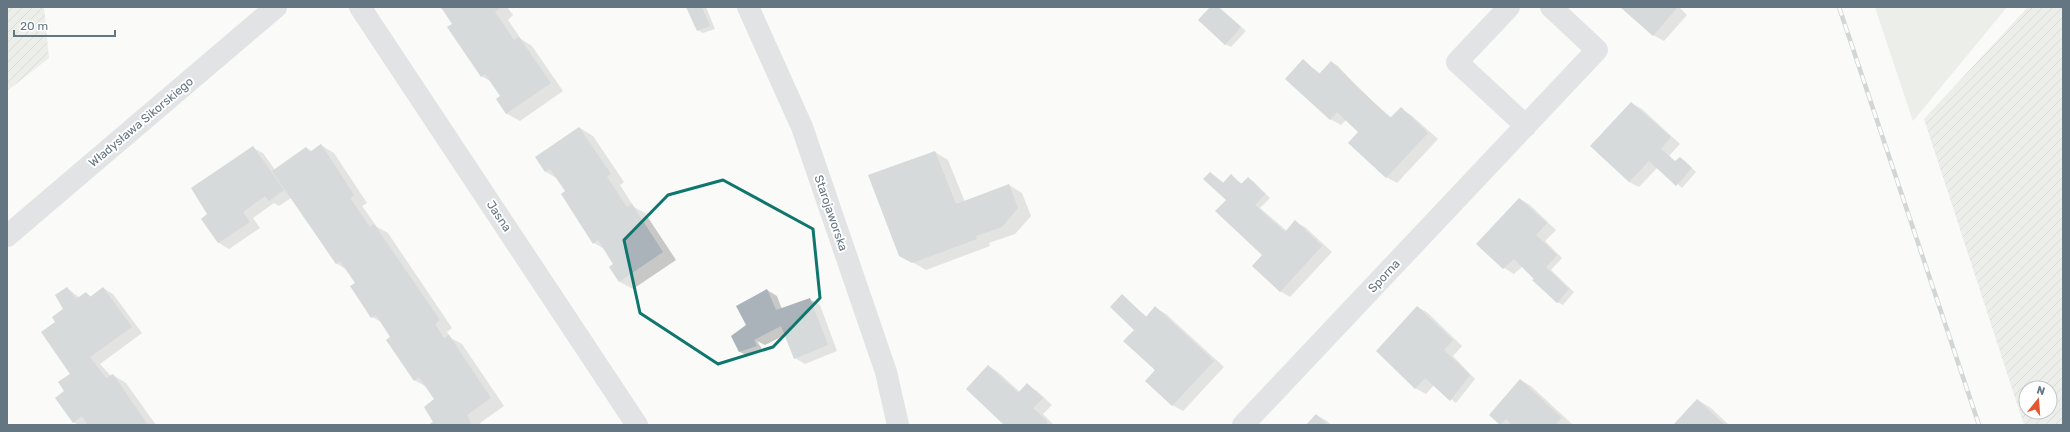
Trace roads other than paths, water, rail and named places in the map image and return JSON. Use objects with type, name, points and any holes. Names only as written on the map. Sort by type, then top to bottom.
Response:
[{"type":"street","name":"Władysława Sikorskiego","points":[[7,236],[276,7]]},
{"type":"street","name":"Jasna","points":[[360,7],[576,331],[630,423]]},
{"type":"street","name":"Starojaworska","points":[[748,7],[802,127],[886,372],[898,425]]},
{"type":"street","points":[[1508,7],[1457,62],[1526,126]]},
{"type":"street","name":"Sporna","points":[[1242,425],[1597,50],[1551,7]]},
{"type":"railway","points":[[1839,7],[1979,425]]}]
